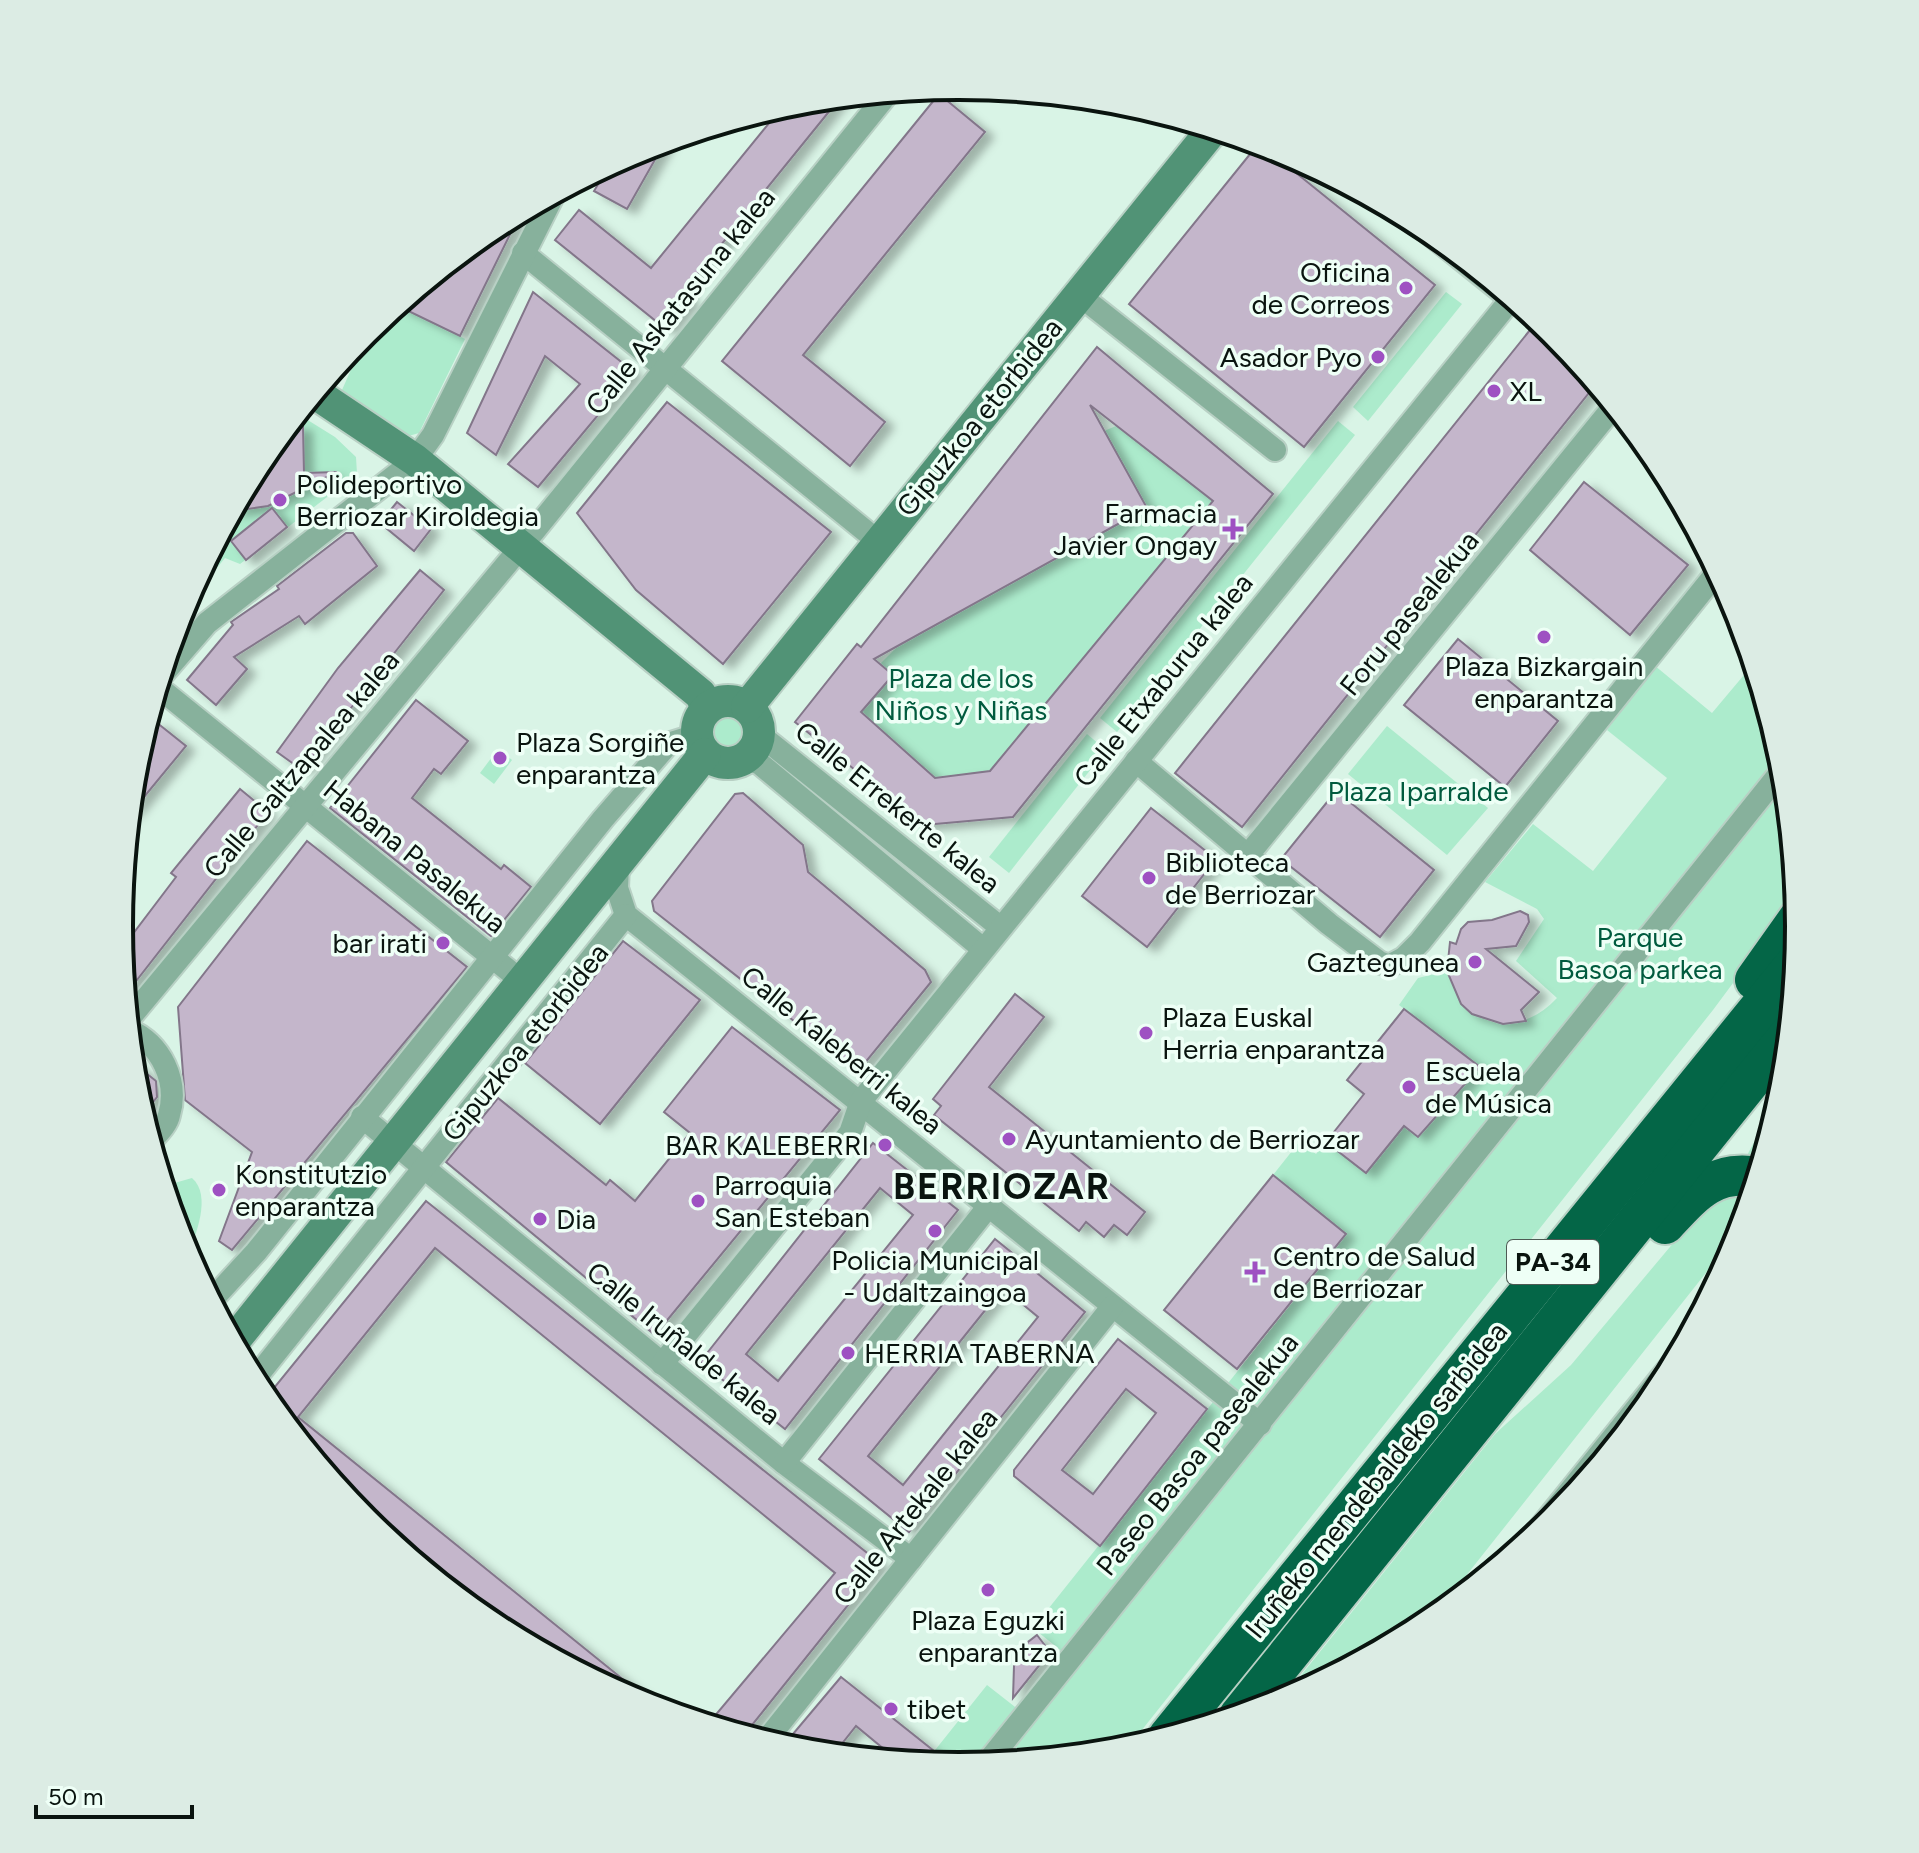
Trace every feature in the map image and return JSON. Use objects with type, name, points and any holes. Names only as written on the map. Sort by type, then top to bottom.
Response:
[{"type":"highway","points":[[1309,1563],[1495,1307],[1786,939]]},
{"type":"highway","name":"Iruñeko mendebaldeko sarbidea","points":[[1179,1723],[1784,978]]},
{"type":"highway","name":"Iruñeko mendebaldeko sarbidea","points":[[1253,1699],[1777,1048]]},
{"type":"highway","points":[[1669,1182],[1736,1129],[1768,1096]]},
{"type":"highway","points":[[1457,1445],[1550,1360],[1653,1236],[1701,1186],[1718,1177],[1747,1177]]},
{"type":"main road","name":"Gipuzkoa etorbidea","points":[[750,733],[879,542],[1206,138]]},
{"type":"main road","points":[[324,399],[415,460],[700,694],[703,732],[723,763],[750,733],[727,700],[703,732]]},
{"type":"main road","name":"Gipuzkoa etorbidea","points":[[240,1333],[618,865],[703,732]]},
{"type":"street","name":"Calle Askatasuna kalea","points":[[521,547],[879,104]]},
{"type":"street","points":[[179,655],[207,623],[415,460],[433,435],[545,212]]},
{"type":"street","points":[[523,253],[879,542]]},
{"type":"street","points":[[1078,294],[1275,450]]},
{"type":"street","name":"Calle Etxaburua kalea","points":[[662,1364],[850,1133],[861,1101],[1506,307]]},
{"type":"street","name":"Foru pasealekua","points":[[1248,855],[1417,653],[1608,414]]},
{"type":"street","name":"Calle Galtzapalea kalea","points":[[138,1008],[521,547]]},
{"type":"street","points":[[1136,761],[1329,924],[1379,962],[1389,966],[1404,958],[1420,942],[1710,581]]},
{"type":"street","name":"Habana Pasalekua","points":[[167,694],[523,982]]},
{"type":"street","points":[[218,1293],[256,1252],[362,1117],[668,744],[703,732]]},
{"type":"street","name":"Calle Errekerte kalea","points":[[750,733],[1000,927]]},
{"type":"street","name":"Calle Errekerte kalea","points":[[750,733],[759,763],[983,949]]},
{"type":"street","name":"Paseo Basoa pasealekua","points":[[996,1752],[1773,782]]},
{"type":"street","points":[[618,865],[617,888],[626,915]]},
{"type":"street","name":"Gipuzkoa etorbidea","points":[[532,908],[563,933]]},
{"type":"street","name":"Gipuzkoa etorbidea","points":[[262,1370],[626,915]]},
{"type":"street","name":"Calle Kaleberri kalea","points":[[626,915],[1260,1424]]},
{"type":"street","points":[[140,1035],[166,1066],[170,1103],[168,1120],[159,1131]]},
{"type":"street","name":"Gipuzkoa etorbidea","points":[[362,1117],[424,1169]]},
{"type":"street","name":"Calle Iruñalde kalea","points":[[424,1169],[784,1463],[911,1559]]},
{"type":"street","points":[[784,1463],[988,1207]]},
{"type":"street","name":"Calle Artekale kalea","points":[[773,1731],[1112,1307]]},
{"type":"green space","points":[[1446,292],[1462,304],[1368,421],[1353,407]]},
{"type":"green space","points":[[421,300],[415,314],[465,339],[419,433],[405,437],[342,390],[352,366]]},
{"type":"green space","name":"Polideportivo Berriozar Kiroldegia","points":[[307,420],[335,437],[356,457],[357,474],[240,564],[225,558],[212,573],[272,467]]},
{"type":"green space","points":[[1338,421],[1355,435],[1117,732],[1100,718]]},
{"type":"green space","name":"Plaza de los Niños y Niñas","points":[[1116,426],[1213,501],[990,771],[935,778],[861,712],[892,675],[880,664],[897,647],[1147,508],[1104,431]]},
{"type":"green space","name":"Parque Basoa parkea","points":[[1654,665],[1712,713],[1746,673],[1770,765],[1779,819],[1785,912],[1713,1010],[1140,1733],[1067,1746],[1014,1751],[934,1752],[987,1685],[1019,1710],[1064,1653],[1033,1628],[1346,1235],[1273,1175],[1300,1141],[1316,1154],[1326,1142],[1366,1172],[1404,1126],[1418,1137],[1476,1064],[1399,1005],[1418,978],[1447,971],[1465,1005],[1493,1022],[1525,1020],[1557,998],[1516,961],[1544,919],[1537,909],[1485,882],[1533,824],[1593,871],[1667,778],[1607,730]]},
{"type":"green space","points":[[729,711],[744,717],[750,732],[744,747],[729,753],[714,747],[708,732],[714,717]]},
{"type":"green space","name":"Plaza Iparralde","points":[[1387,726],[1488,808],[1447,855],[1348,774]]},
{"type":"green space","points":[[1087,734],[1106,750],[1009,873],[989,857]]},
{"type":"green space","points":[[498,749],[512,760],[494,784],[480,773]]},
{"type":"green space","points":[[1760,1131],[1752,1161],[1744,1161]]},
{"type":"green space","points":[[192,1178],[198,1185],[202,1205],[194,1237],[177,1192],[174,1183]]},
{"type":"green space","points":[[1730,1193],[1742,1193],[1709,1269],[1458,1585],[1373,1642],[1297,1681],[1495,1434],[1571,1365],[1685,1229],[1707,1208]]},
{"type":"building","points":[[947,100],[985,132],[803,355],[885,422],[850,466],[722,361],[933,101]]},
{"type":"building","points":[[830,111],[682,293],[691,300],[667,330],[555,240],[579,210],[651,268],[769,123]]},
{"type":"building","points":[[1251,154],[1294,171],[1435,285],[1304,447],[1129,304]]},
{"type":"building","points":[[656,158],[627,209],[594,191],[599,183]]},
{"type":"building","points":[[511,232],[460,336],[408,311],[456,271]]},
{"type":"building","points":[[533,292],[634,372],[538,487],[508,464],[580,384],[545,356],[496,455],[467,433]]},
{"type":"building","points":[[1530,329],[1589,392],[1242,827],[1175,773]]},
{"type":"building","points":[[1097,347],[1273,494],[1013,817],[924,825],[795,722],[857,644],[861,647]],"holes":[[[1090,405],[1213,501],[990,771],[935,778],[861,712],[893,675],[874,659],[1147,508]]]},
{"type":"building","points":[[667,402],[831,532],[723,664],[636,590],[577,513]]},
{"type":"building","points":[[303,426],[304,473],[337,472],[268,506],[246,509],[272,467]]},
{"type":"building","points":[[1584,482],[1688,565],[1630,635],[1530,550]]},
{"type":"building","points":[[397,502],[431,529],[414,551],[380,523]]},
{"type":"building","points":[[272,508],[287,527],[246,560],[231,541]]},
{"type":"building","points":[[346,533],[353,533],[377,566],[305,624],[299,616],[234,657],[247,669],[216,705],[187,680],[233,625],[231,622],[279,589],[277,586]]},
{"type":"building","points":[[420,570],[444,590],[302,770],[277,752],[338,668]]},
{"type":"building","points":[[1458,639],[1558,721],[1505,787],[1404,705]]},
{"type":"building","points":[[416,700],[468,741],[441,774],[434,769],[412,798],[501,869],[504,865],[531,887],[491,936],[330,808]]},
{"type":"building","points":[[158,724],[186,746],[144,798]]},
{"type":"building","points":[[240,789],[268,812],[135,982],[133,933],[176,877],[171,873]]},
{"type":"building","points":[[1336,791],[1434,870],[1380,937],[1281,859]]},
{"type":"building","points":[[743,793],[803,845],[808,872],[925,970],[931,982],[864,1064],[855,1069],[654,911],[652,901],[735,794]]},
{"type":"building","name":"Biblioteca de Berriozar","points":[[1151,808],[1216,859],[1147,947],[1082,896]]},
{"type":"building","points":[[307,841],[467,967],[232,1250],[219,1241],[252,1152],[185,1100],[178,1007]]},
{"type":"building","name":"Gaztegunea","points":[[1520,911],[1528,915],[1529,922],[1516,946],[1486,949],[1539,992],[1521,1010],[1526,1021],[1503,1024],[1472,1014],[1461,1004],[1447,971],[1450,942],[1456,944],[1461,929],[1468,922],[1492,920]]},
{"type":"building","points":[[623,941],[700,1000],[600,1124],[525,1063]]},
{"type":"building","name":"Ayuntamiento de Berriozar","points":[[1015,994],[1044,1017],[989,1087],[1145,1212],[1127,1235],[1114,1225],[1104,1237],[1086,1222],[1079,1231],[934,1115],[941,1106],[933,1099]]},
{"type":"building","name":"Escuela de Música","points":[[1404,1009],[1480,1067],[1418,1137],[1404,1126],[1366,1173],[1326,1142],[1364,1094],[1347,1080]]},
{"type":"building","points":[[732,1027],[840,1110],[655,1335],[446,1162],[498,1098],[606,1185],[610,1180],[635,1201],[690,1133],[664,1112]]},
{"type":"building","points":[[147,1074],[156,1081],[157,1097],[152,1103]]},
{"type":"building","points":[[873,1143],[958,1210],[785,1429],[700,1362]],"holes":[[[880,1188],[913,1215],[778,1381],[746,1354]]]},
{"type":"building","name":"Centro de Salud de Berriozar","points":[[1273,1175],[1346,1234],[1237,1369],[1164,1310]]},
{"type":"building","points":[[426,1201],[881,1564],[751,1726],[746,1725],[715,1716],[835,1573],[435,1248],[298,1417],[627,1683],[594,1668],[500,1614],[415,1548],[338,1471],[274,1388]]},
{"type":"building","points":[[995,1239],[1085,1312],[909,1532],[819,1459]],"holes":[[[1003,1288],[1038,1317],[903,1485],[868,1456]]]},
{"type":"building","points":[[1118,1339],[1207,1409],[1100,1546],[1014,1476],[1014,1470]],"holes":[[[1126,1389],[1156,1413],[1093,1494],[1062,1470]]]},
{"type":"building","points":[[1037,1635],[1050,1652],[1013,1698],[1014,1666],[1028,1642]]},
{"type":"building","points":[[841,1677],[934,1751],[884,1749],[856,1726],[842,1744],[792,1736]]},
{"type":"place","name":"Oficina de Correos","points":[[1406,288]]},
{"type":"place","name":"Asador Pyo","points":[[1378,357]]},
{"type":"place","name":"XL","points":[[1494,391]]},
{"type":"place","name":"Polideportivo Berriozar Kiroldegia","points":[[280,500]]},
{"type":"place","name":"Farmacia Javier Ongay","points":[[1233,529]]},
{"type":"place","name":"Plaza Bizkargain enparantza","points":[[1544,637]]},
{"type":"place","name":"Plaza Sorgiñe enparantza","points":[[500,758]]},
{"type":"place","name":"Biblioteca de Berriozar","points":[[1149,878]]},
{"type":"place","name":"bar irati","points":[[443,943]]},
{"type":"place","name":"Gaztegunea","points":[[1475,962]]},
{"type":"place","name":"Plaza Euskal Herria enparantza","points":[[1146,1033]]},
{"type":"place","name":"Escuela de Música","points":[[1409,1087]]},
{"type":"place","name":"Ayuntamiento de Berriozar","points":[[1009,1139]]},
{"type":"place","name":"BAR KALEBERRI","points":[[885,1145]]},
{"type":"place","name":"Konstitutzio enparantza","points":[[219,1190]]},
{"type":"place","name":"Parroquia San Esteban","points":[[698,1201]]},
{"type":"place","name":"Dia","points":[[540,1219]]},
{"type":"place","name":"Policia Municipal - Udaltzaingoa","points":[[935,1231]]},
{"type":"place","name":"Centro de Salud de Berriozar","points":[[1255,1272]]},
{"type":"place","name":"HERRIA TABERNA","points":[[848,1353]]},
{"type":"place","name":"Plaza Eguzki enparantza","points":[[988,1590]]},
{"type":"place","name":"tibet","points":[[891,1709]]},
{"type":"district","name":"BERRIOZAR","points":[[1002,1186]]}]
